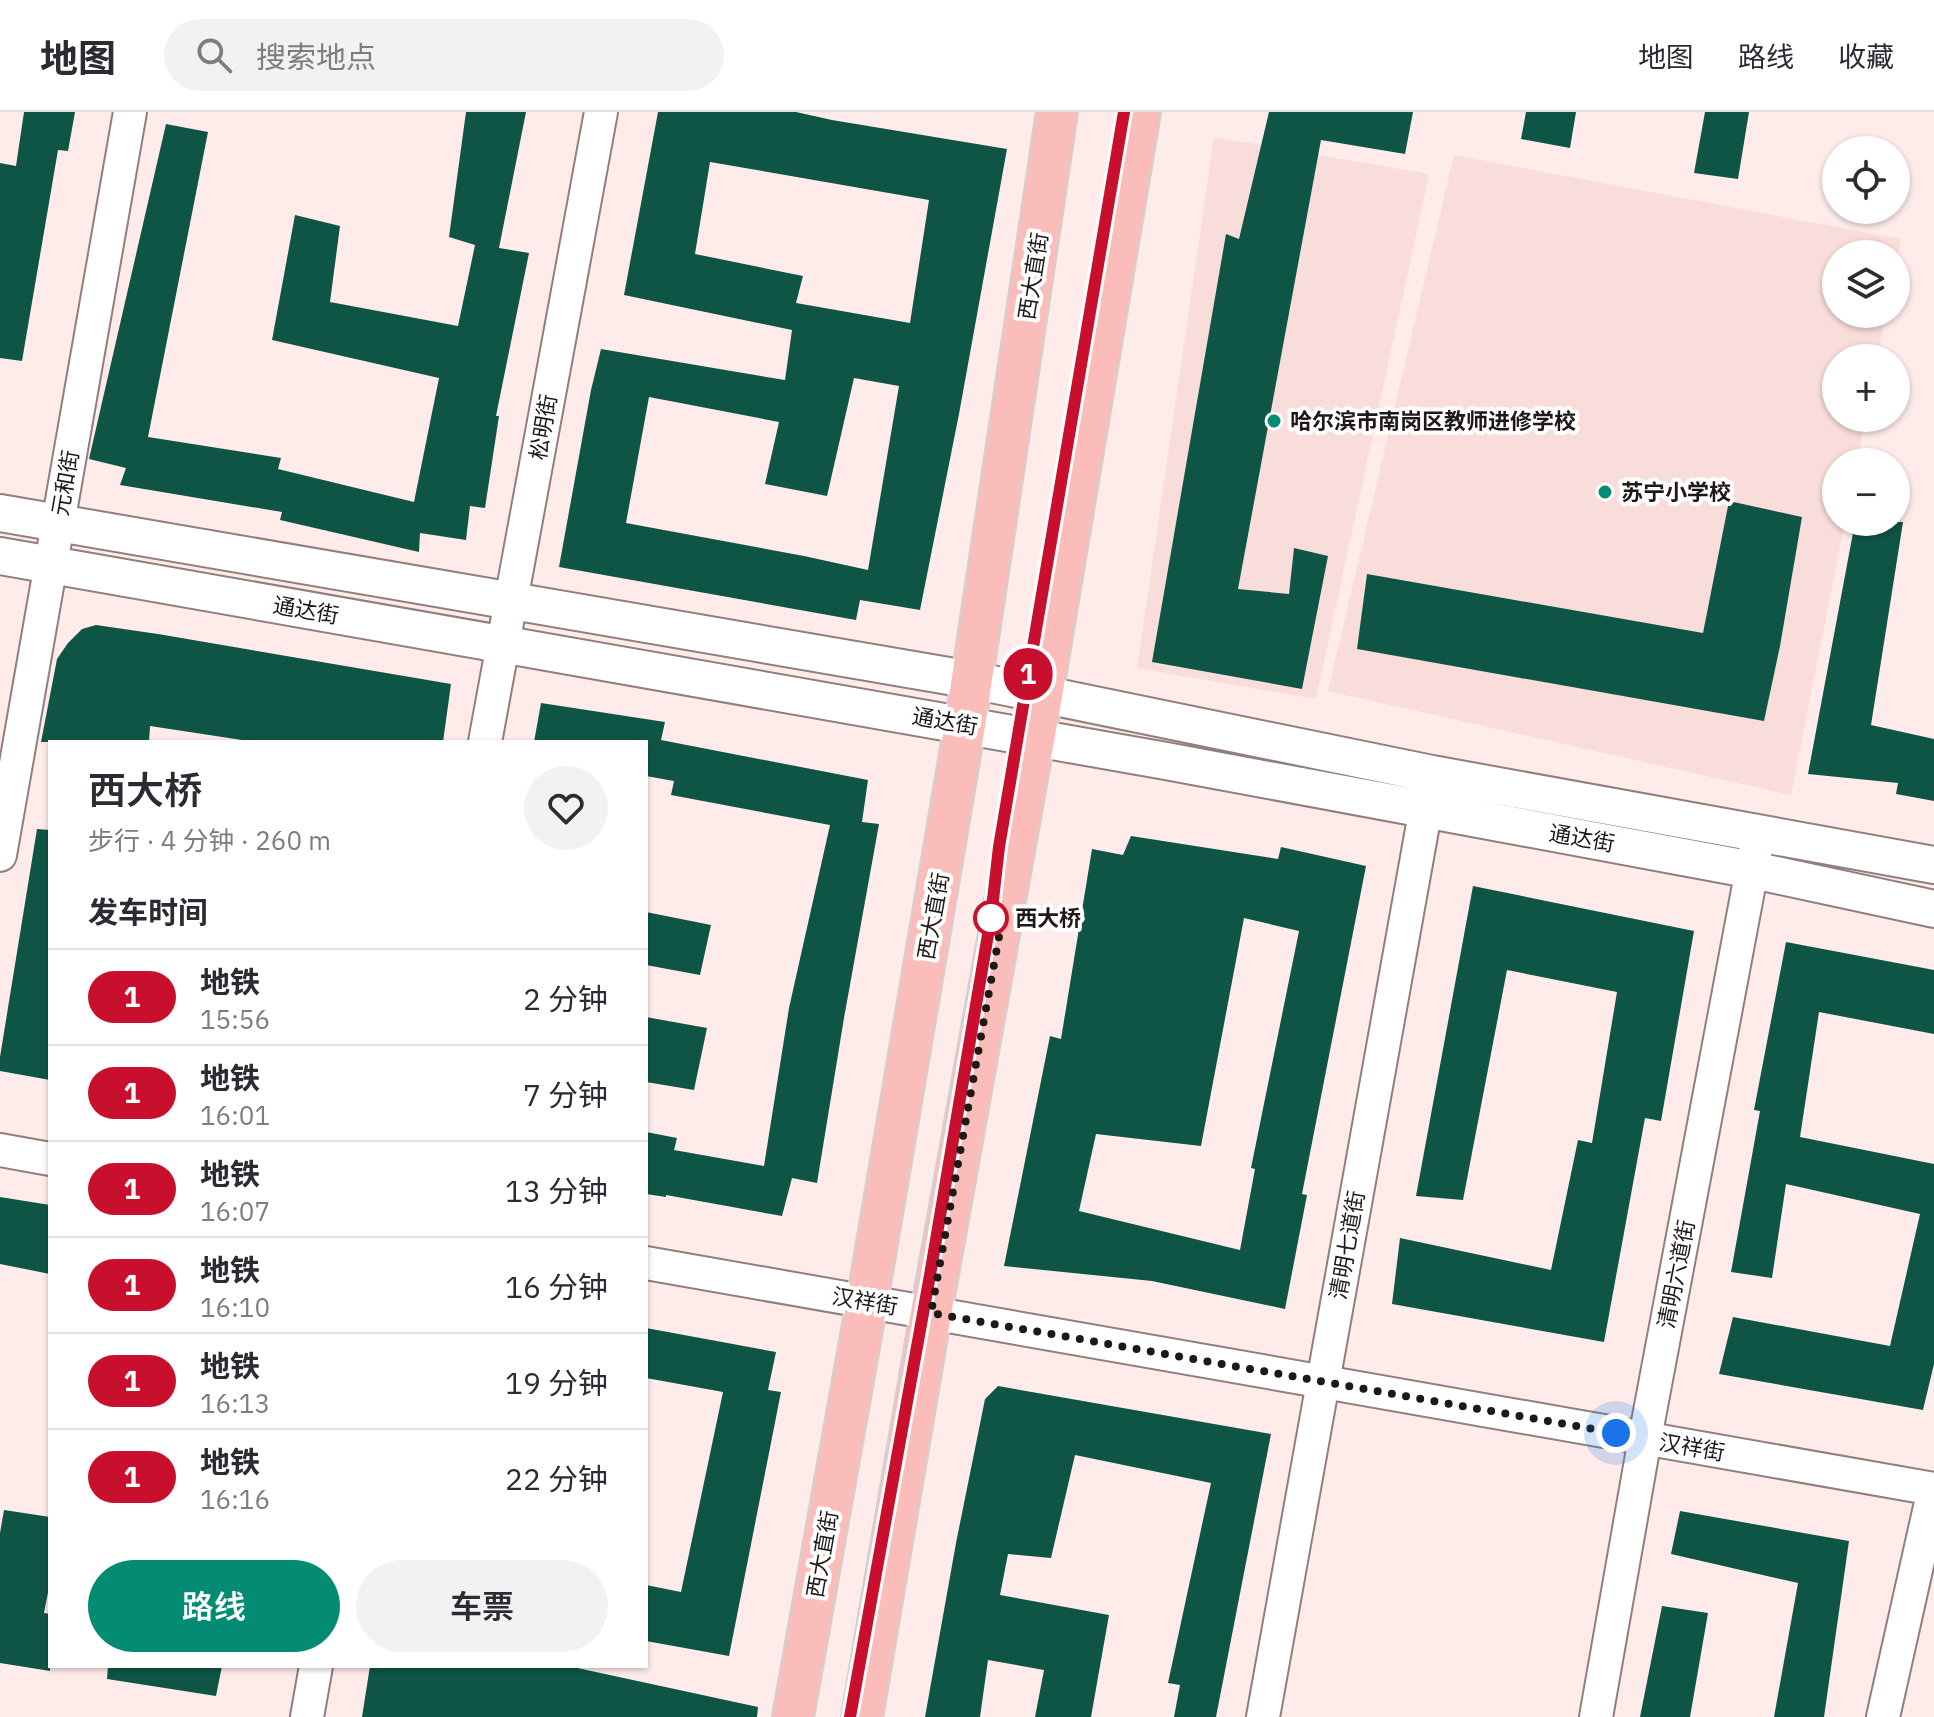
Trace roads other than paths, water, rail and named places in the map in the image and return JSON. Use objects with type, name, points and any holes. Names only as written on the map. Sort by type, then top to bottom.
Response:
[{"type":"main road","points":[[862,1717],[1042,695],[1140,112]]},
{"type":"main road","name":"西大直街","points":[[793,1717],[965,725],[1048,114]]},
{"type":"main road","name":"通达街","points":[[0,513],[972,680],[1432,774],[1934,865]]},
{"type":"main road","name":"通达街","points":[[0,556],[965,725],[1753,870],[1934,909]]},
{"type":"street","name":"元和街","points":[[0,855],[130,112]]},
{"type":"street","name":"松明街","points":[[485,740],[601,112]]},
{"type":"street","name":"清明七道街","points":[[1263,1717],[1432,774]]},
{"type":"street","name":"清明六道街","points":[[1596,1717],[1759,832]]},
{"type":"street","points":[[0,1150],[48,1159]]},
{"type":"street","name":"汉祥街","points":[[648,1263],[1934,1489]]},
{"type":"street","points":[[1883,1717],[1934,1489]]},
{"type":"street","points":[[307,1717],[316,1668]]},
{"type":"metro line","name":"1","points":[[850,1717],[930,1275],[1124,112]]},
{"type":"place","name":"哈尔滨市南岗区教师进修学校","points":[[1274,421]]},
{"type":"place","name":"苏宁小学校","points":[[1605,492]]},
{"type":"place","name":"西大桥","points":[[991,918]]}]
